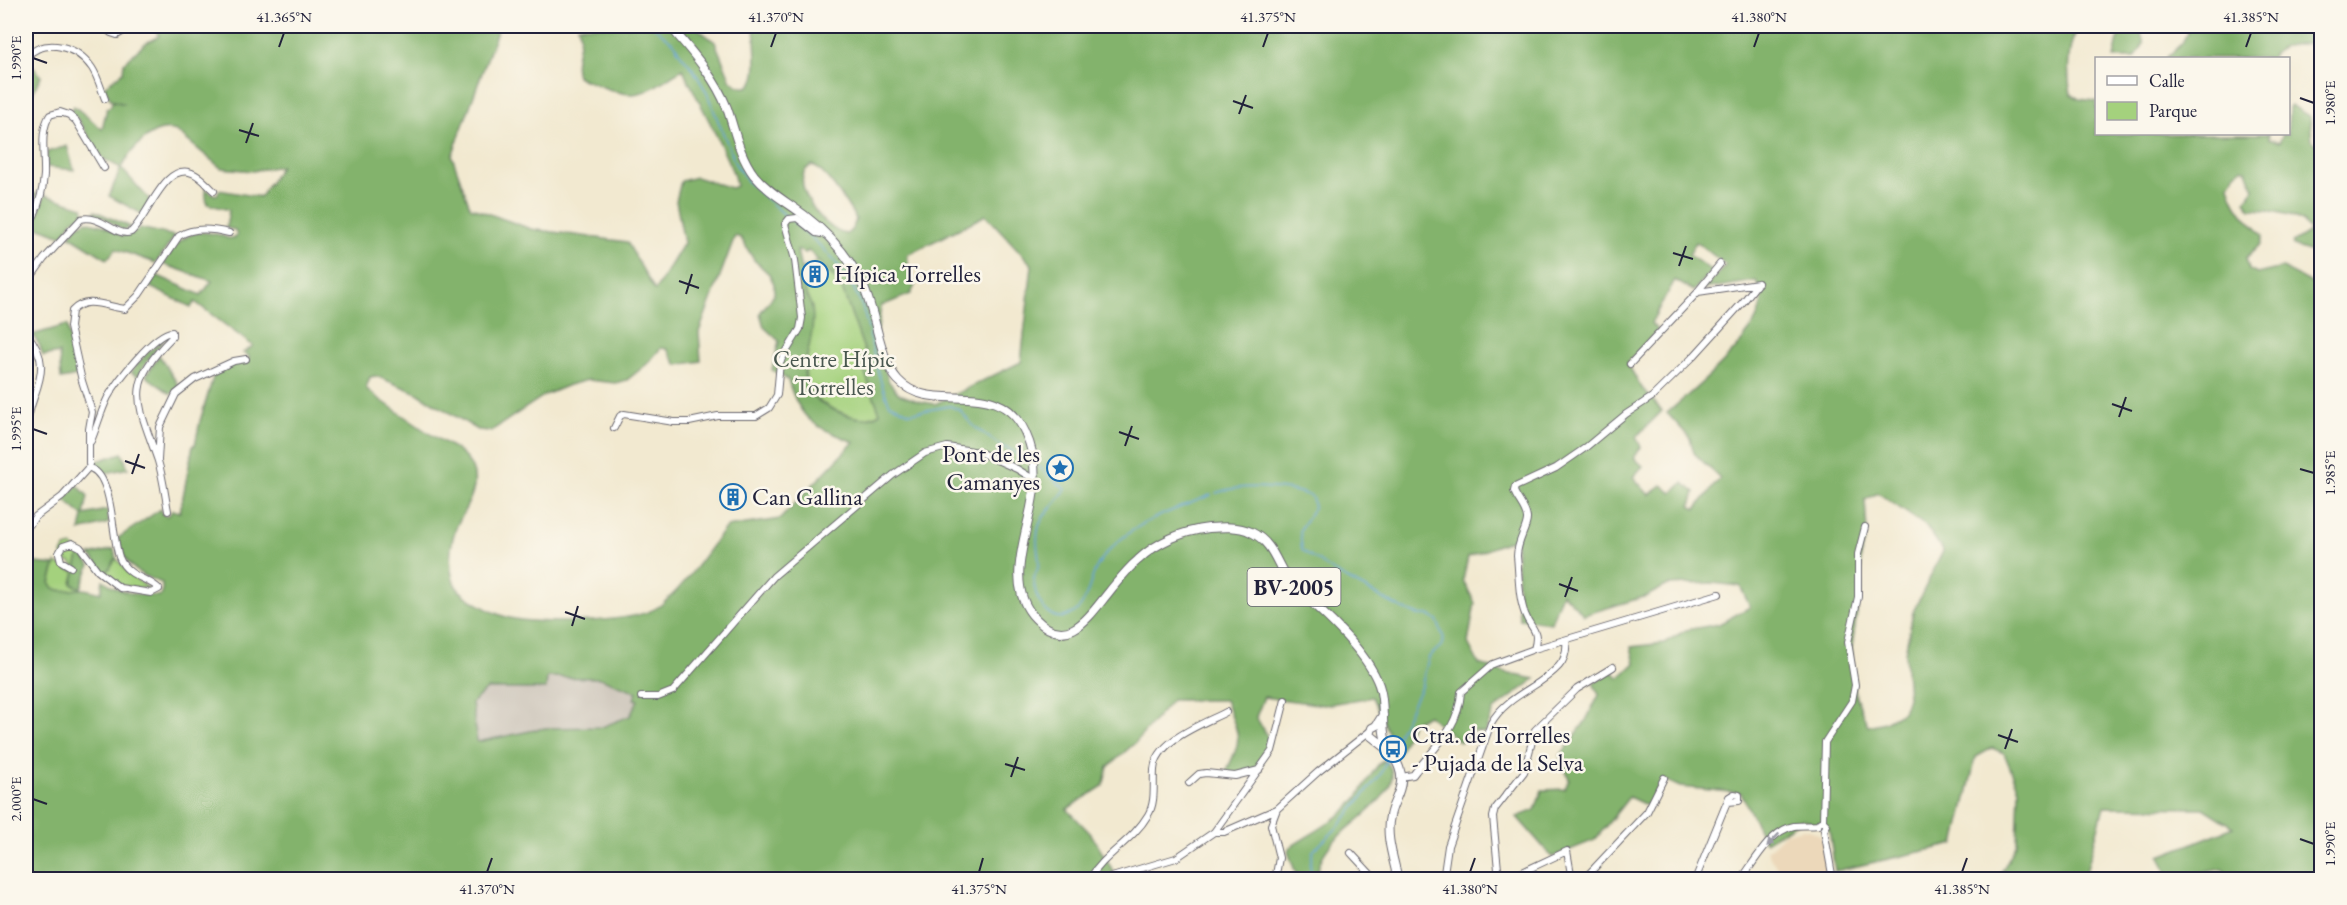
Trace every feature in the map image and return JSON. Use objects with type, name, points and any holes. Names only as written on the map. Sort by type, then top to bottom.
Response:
[{"type":"main road","name":"BV-2005","points":[[670,26],[696,56],[715,85],[727,109],[742,154],[756,178],[827,235],[854,269],[864,285],[886,359],[899,382],[910,390],[923,394],[978,398],[1003,407],[1022,426],[1032,457],[1035,480],[1023,539],[1019,575],[1025,605],[1042,624],[1060,632],[1079,626],[1140,557],[1164,541],[1195,530],[1224,527],[1244,529],[1265,542],[1276,556],[1290,583],[1322,610],[1367,663],[1379,684],[1383,715],[1379,730],[1382,739],[1377,740],[1390,751]]},
{"type":"main road","name":"BV-2005","points":[[1379,730],[1399,766],[1401,777]]},
{"type":"main road","points":[[1398,879],[1388,830],[1390,815],[1401,785],[1401,777]]},
{"type":"street","points":[[103,26],[117,35],[122,32],[124,26]]},
{"type":"street","points":[[26,57],[36,49],[54,45],[75,51],[91,67],[105,99]]},
{"type":"street","points":[[26,220],[34,216],[38,206],[44,175],[45,131],[50,115],[60,112],[73,118],[104,168]]},
{"type":"street","points":[[26,285],[44,259],[81,219],[94,218],[122,233],[131,232],[145,215],[169,177],[177,172],[191,172],[214,191]]},
{"type":"street","points":[[614,428],[620,416],[624,414],[674,422],[689,422],[718,416],[756,416],[765,412],[777,395],[780,362],[800,328],[802,318],[797,267],[786,228],[789,219],[800,220],[816,233],[827,235]]},
{"type":"street","points":[[26,530],[35,517],[62,497],[90,467],[89,429],[92,412],[82,381],[70,327],[72,311],[79,304],[89,302],[125,309],[139,296],[179,236],[185,232],[196,231],[229,233]]},
{"type":"street","points":[[1630,364],[1698,292],[1720,264]]},
{"type":"street","points":[[1534,649],[1537,639],[1525,614],[1517,556],[1517,546],[1527,520],[1514,491],[1515,487],[1556,468],[1652,397],[1701,348],[1758,283],[1698,292]]},
{"type":"street","points":[[91,441],[105,403],[113,390],[147,349],[166,333],[172,332],[173,335],[149,363],[140,385],[139,399],[142,422],[158,463],[168,511]]},
{"type":"street","points":[[26,333],[39,350],[42,374],[28,415],[26,432]]},
{"type":"street","points":[[158,463],[160,427],[176,394],[195,379],[234,361],[246,359]]},
{"type":"street","points":[[641,697],[658,697],[673,691],[774,576],[893,475],[925,453],[948,447],[979,452],[1035,480]]},
{"type":"street","points":[[71,567],[61,561],[59,553],[63,546],[72,543],[80,547],[98,571],[120,588],[151,593],[159,589],[132,573],[122,562],[107,494],[99,473],[90,467]]},
{"type":"street","points":[[1820,823],[1825,742],[1852,701],[1854,693],[1855,685],[1848,642],[1858,597],[1858,554],[1865,527]]},
{"type":"street","points":[[1401,777],[1413,775],[1455,722],[1459,712],[1461,692],[1493,664],[1534,649],[1719,594]]},
{"type":"street","points":[[1443,879],[1448,846],[1491,723],[1503,707],[1559,666],[1567,648],[1566,640]]},
{"type":"street","points":[[1500,878],[1493,817],[1495,809],[1524,772],[1535,730],[1577,689],[1613,667]]},
{"type":"street","points":[[1102,879],[1176,858],[1214,832],[1272,751],[1285,700]]},
{"type":"street","points":[[1089,879],[1094,870],[1139,827],[1148,815],[1153,801],[1154,767],[1169,744],[1175,737],[1226,712]]},
{"type":"street","points":[[1214,832],[1224,832],[1277,809],[1318,772],[1379,730]]},
{"type":"street","points":[[1189,783],[1199,774],[1235,776],[1259,770]]},
{"type":"street","points":[[1583,879],[1647,812],[1664,778]]},
{"type":"street","points":[[1695,879],[1728,802]]},
{"type":"street","points":[[1275,879],[1279,858],[1271,825],[1277,809]]},
{"type":"street","points":[[1742,879],[1770,842],[1782,831],[1792,826],[1820,823],[1827,825],[1824,830],[1833,879]]},
{"type":"street","points":[[1482,879],[1516,874],[1567,852],[1572,879]]},
{"type":"street","points":[[1351,853],[1376,879]]},
{"type":"shaded area","points":[[546,677],[600,678],[637,692],[638,700],[630,716],[602,727],[545,728],[477,742],[472,703],[487,689],[546,689]]},
{"type":"shaded area","points":[[1802,829],[1822,836],[1830,879],[1783,879],[1767,851],[1786,833]]},
{"type":"green space","points":[[154,26],[499,26],[452,156],[470,207],[531,229],[627,242],[655,291],[684,243],[676,201],[681,181],[696,177],[731,188],[736,186],[735,178],[683,69],[654,87],[637,94],[617,92],[586,81],[577,76],[576,57],[580,38],[578,26],[694,26],[715,42],[731,81],[742,87],[749,86],[754,79],[756,69],[754,26],[2083,26],[2073,38],[2071,47],[2070,86],[2071,94],[2079,99],[2095,101],[2095,135],[2269,135],[2269,138],[2279,142],[2282,135],[2290,135],[2291,105],[2310,117],[2312,140],[2316,144],[2321,144],[2321,255],[2293,246],[2292,243],[2308,233],[2309,230],[2303,222],[2290,215],[2251,209],[2245,201],[2254,189],[2247,170],[2242,168],[2235,173],[2229,185],[2238,206],[2263,235],[2261,244],[2246,258],[2249,270],[2257,274],[2282,268],[2321,288],[2321,879],[2229,879],[2223,869],[2169,878],[2160,856],[2234,827],[2204,808],[2104,807],[2084,879],[1998,879],[2017,843],[2019,789],[2004,753],[1992,748],[1976,757],[1955,844],[1835,871],[1829,829],[1803,819],[1765,842],[1741,793],[1680,787],[1663,779],[1648,806],[1629,797],[1595,840],[1552,857],[1517,817],[1535,810],[1542,790],[1565,789],[1569,779],[1560,756],[1585,722],[1599,695],[1593,683],[1612,671],[1619,678],[1635,663],[1631,647],[1664,643],[1686,630],[1719,624],[1750,607],[1740,586],[1712,583],[1668,585],[1647,596],[1584,615],[1562,593],[1551,623],[1519,619],[1516,538],[1468,557],[1463,580],[1475,603],[1468,643],[1479,664],[1505,673],[1535,679],[1494,710],[1485,733],[1473,731],[1460,742],[1428,715],[1412,723],[1398,755],[1372,697],[1324,705],[1264,697],[1256,717],[1270,741],[1253,772],[1224,776],[1238,738],[1225,700],[1172,700],[1136,742],[1108,767],[1103,786],[1067,809],[1091,834],[1118,879],[26,880],[26,562],[55,565],[50,583],[60,590],[84,589],[101,593],[103,580],[130,593],[159,596],[162,594],[162,583],[145,576],[128,562],[118,538],[161,509],[162,514],[166,516],[172,510],[180,512],[193,445],[195,445],[214,374],[238,362],[248,362],[249,356],[243,353],[253,346],[195,302],[191,307],[150,287],[156,275],[201,295],[212,281],[163,264],[174,248],[192,234],[209,233],[227,238],[237,236],[235,230],[226,228],[229,210],[207,204],[205,189],[215,195],[219,190],[260,197],[281,166],[253,171],[221,168],[176,131],[167,130],[151,134],[137,146],[121,168],[102,158],[78,119],[70,112],[74,106],[102,129],[107,108],[111,106],[112,101],[125,104],[111,100],[104,87],[123,72],[124,63],[144,44],[159,36]],"holes":[[[812,165],[830,181],[856,219],[853,228],[847,234],[828,224],[810,204],[802,181],[805,172]],[[986,215],[1032,265],[1021,362],[935,404],[899,394],[889,382],[876,344],[881,306],[911,294],[915,285],[910,276],[907,255]],[[735,236],[741,238],[754,260],[769,274],[774,284],[774,295],[760,313],[764,327],[779,341],[772,370],[788,380],[798,406],[811,421],[829,432],[854,442],[780,519],[726,527],[677,590],[658,607],[646,612],[586,621],[523,620],[496,613],[462,593],[454,582],[451,569],[452,541],[473,491],[472,468],[458,451],[371,393],[366,388],[370,377],[376,376],[417,393],[478,430],[491,431],[545,395],[569,385],[588,380],[615,383],[627,380],[647,364],[661,348],[667,349],[677,365],[701,361],[699,332]],[[1696,242],[1726,265],[1704,289],[1756,281],[1762,296],[1758,314],[1748,333],[1732,353],[1667,413],[1690,438],[1694,453],[1720,478],[1696,509],[1691,506],[1695,492],[1683,483],[1672,493],[1662,485],[1649,495],[1633,477],[1643,466],[1634,458],[1641,447],[1636,437],[1662,411],[1642,388],[1627,363],[1658,330],[1651,323],[1675,280],[1693,291],[1712,271],[1689,255]],[[797,250],[805,253],[809,251],[840,284],[865,352],[863,368],[880,413],[875,416],[861,418],[841,413],[821,403],[810,392],[805,380],[805,368],[813,325],[812,308],[806,293]],[[1878,493],[1927,527],[1943,551],[1913,612],[1905,653],[1908,698],[1903,712],[1885,722],[1868,726],[1856,697],[1851,653],[1861,586],[1861,556],[1867,532],[1865,500]],[[547,677],[600,678],[637,692],[634,699],[638,700],[630,716],[602,727],[545,728],[477,742],[472,703],[487,689],[546,689]]]},
{"type":"green space","points":[[2121,26],[2138,26],[2143,42],[2136,57],[2114,57]]},
{"type":"green space","points":[[2184,26],[2321,26],[2321,44],[2286,46],[2272,57],[2167,57],[2182,43],[2187,33]]},
{"type":"green space","points":[[27,60],[41,76],[32,94],[26,92]]},
{"type":"green space","points":[[67,146],[74,170],[47,167],[47,152]]},
{"type":"green space","points":[[121,168],[150,200],[142,214],[109,196]]},
{"type":"green space","points":[[26,192],[37,194],[31,215],[26,217]]},
{"type":"green space","points":[[45,195],[83,207],[85,214],[72,221],[62,236],[26,223],[36,219]]},
{"type":"green space","points":[[95,211],[131,227],[123,230],[104,218],[93,215]]},
{"type":"green space","points":[[86,221],[105,226],[122,236],[132,234],[140,228],[175,236],[156,263],[116,249],[107,259],[70,236],[76,227]]},
{"type":"green space","name":"Centre Hípic Torrelles","points":[[819,261],[840,284],[865,352],[863,368],[880,413],[870,417],[851,416],[823,403],[812,394],[807,383],[805,372],[812,314],[804,289],[801,269]]},
{"type":"green space","points":[[67,325],[77,376],[61,379],[59,353],[43,356],[39,344],[32,335]]},
{"type":"green space","points":[[167,336],[147,361],[138,377],[131,372],[147,353]]},
{"type":"green space","points":[[159,355],[179,386],[171,394],[146,376]]},
{"type":"green space","points":[[122,453],[128,468],[103,474],[95,462]]},
{"type":"green space","points":[[77,485],[88,496],[84,515],[107,510],[109,523],[80,531],[83,516],[64,500]]},
{"type":"green space","points":[[72,546],[80,552],[72,583],[82,589],[69,591],[56,589],[50,583],[56,563],[72,571],[75,568],[72,563],[65,561],[62,554],[65,548]]},
{"type":"green space","points":[[114,549],[116,558],[106,574],[90,555]]},
{"type":"green space","points":[[80,552],[90,565],[81,588],[72,584]]},
{"type":"green space","points":[[116,558],[130,575],[150,589],[123,586],[106,574]]},
{"type":"green space","points":[[1384,760],[1391,770],[1391,780],[1386,791],[1329,847],[1320,862],[1318,879],[1298,879],[1288,852],[1289,848],[1334,819],[1351,805],[1376,767]]},
{"type":"waterway","points":[[653,26],[676,45],[678,51],[693,69],[706,91],[736,165],[749,183],[787,217]]},
{"type":"waterway","points":[[793,222],[814,240],[850,282],[866,318],[880,380],[890,404],[910,413],[950,406],[960,410],[972,425],[1002,447],[1031,462]]},
{"type":"waterway","points":[[1038,466],[1065,489],[1039,526],[1037,540],[1039,564],[1034,579],[1036,594],[1040,602],[1050,614],[1056,617],[1064,617],[1078,610],[1099,563],[1122,538],[1150,520],[1211,495]]},
{"type":"waterway","points":[[1216,493],[1251,487],[1291,490],[1312,497],[1314,508],[1300,530],[1302,550],[1336,573],[1401,608],[1418,615],[1428,615],[1437,620],[1444,639],[1441,646],[1429,657],[1421,687],[1392,747]]},
{"type":"waterway","points":[[1313,880],[1310,866],[1313,851],[1339,826],[1380,775],[1388,757]]},
{"type":"place","name":"Hípica Torrelles","points":[[815,274]]},
{"type":"place","name":"Pont de les Camanyes","points":[[1060,468]]},
{"type":"place","name":"Can Gallina","points":[[733,497]]},
{"type":"place","name":"Ctra. de Torrelles - Pujada de la Selva","points":[[1393,749]]}]
